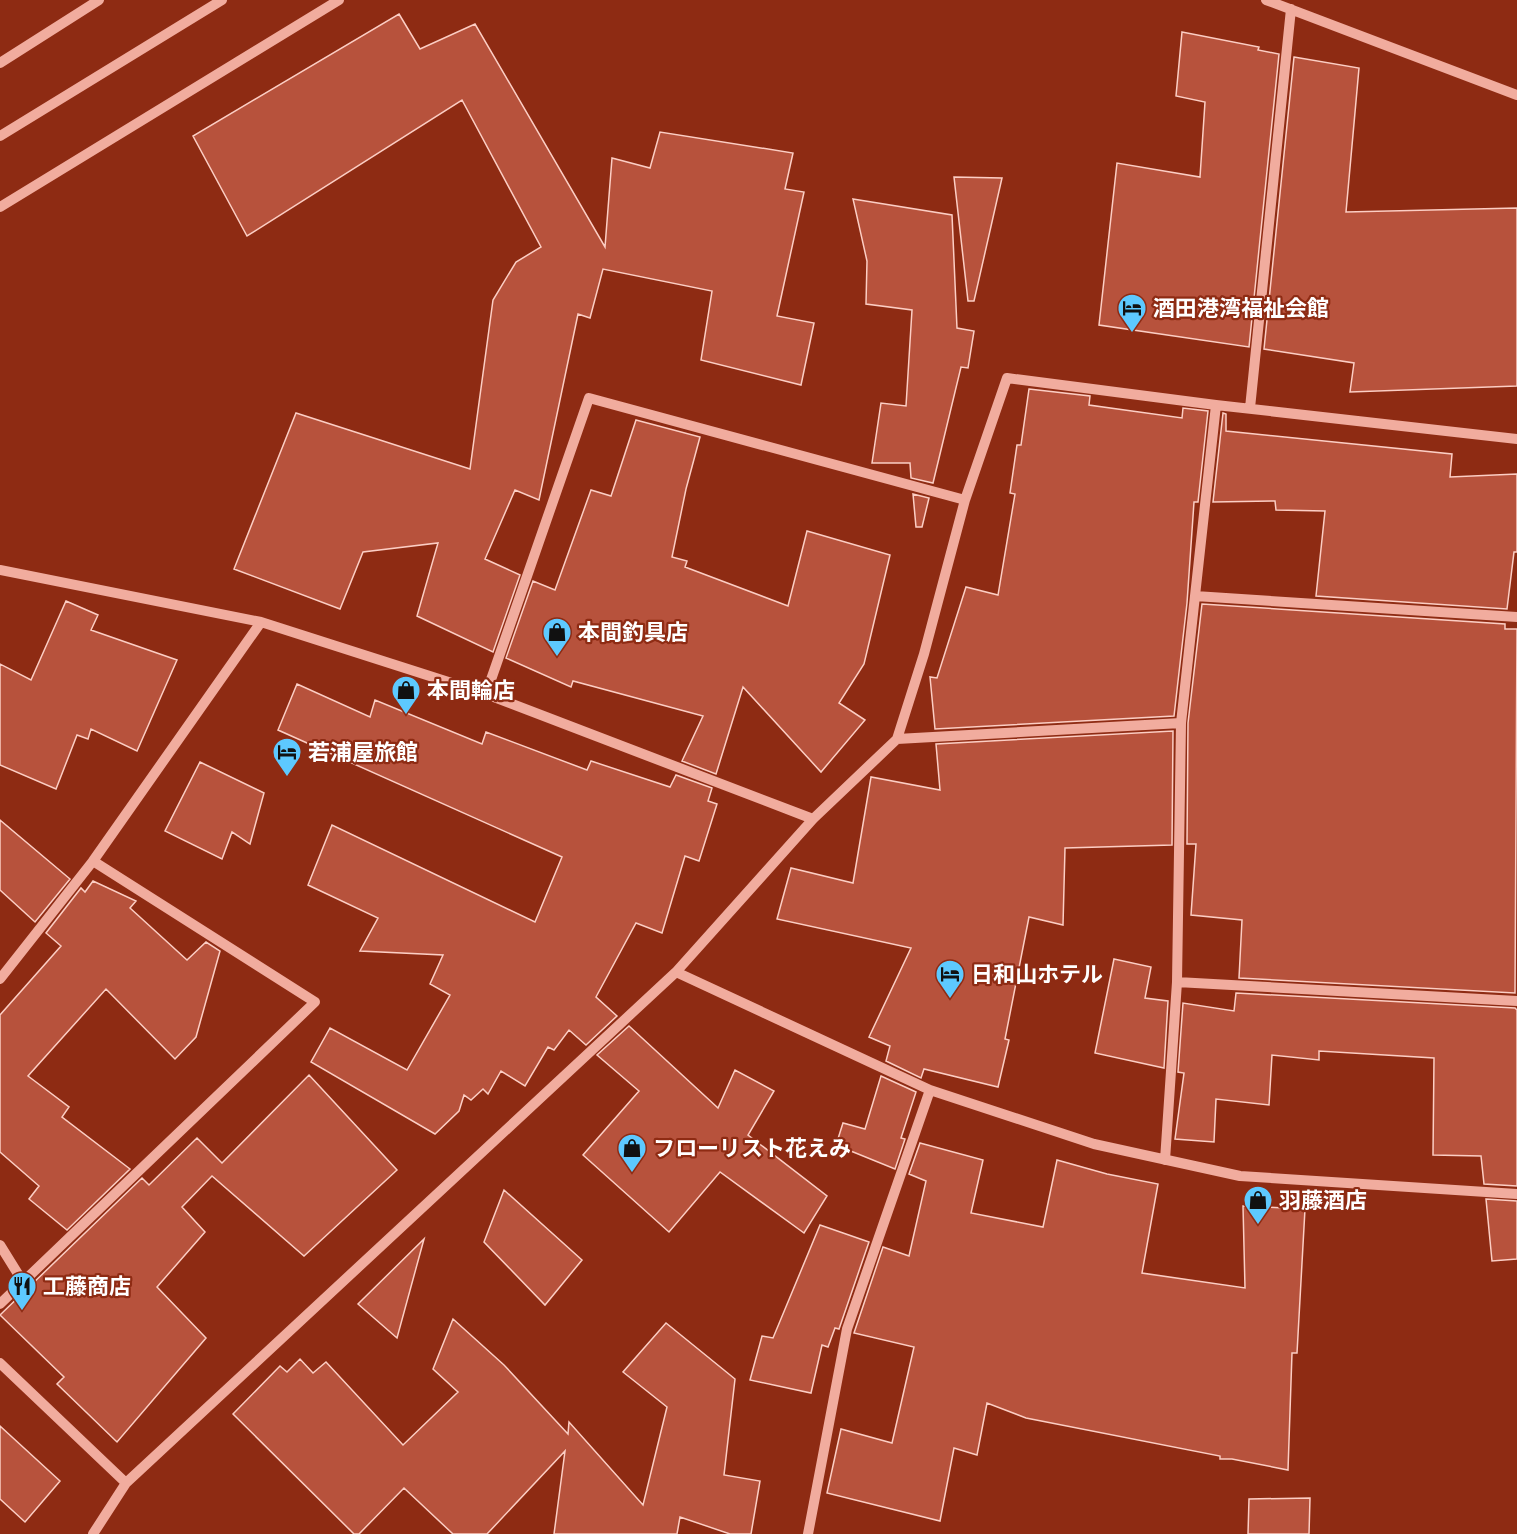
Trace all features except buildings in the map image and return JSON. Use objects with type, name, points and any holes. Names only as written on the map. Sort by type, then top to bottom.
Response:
[{"type":"street","points":[[0,63],[99,0]]},
{"type":"street","points":[[0,207],[339,0]]},
{"type":"street","points":[[1266,0],[1517,95]]},
{"type":"street","points":[[0,136],[217,3]]},
{"type":"street","points":[[1250,408],[1291,9]]},
{"type":"street","points":[[93,1534],[126,1483],[676,972],[813,819],[897,739],[924,654],[964,500],[1006,378],[1216,405],[1517,439]]},
{"type":"street","points":[[486,694],[589,398],[964,500]]},
{"type":"street","points":[[1165,1160],[1177,982],[1181,723],[1216,405]]},
{"type":"street","points":[[0,570],[261,622],[486,694],[813,819]]},
{"type":"street","points":[[1196,596],[1517,617]]},
{"type":"street","points":[[0,979],[93,861],[261,622]]},
{"type":"street","points":[[897,739],[1181,723]]},
{"type":"street","points":[[0,1304],[315,1002],[93,861]]},
{"type":"street","points":[[676,972],[930,1090],[1094,1144],[1240,1176],[1517,1194]]},
{"type":"street","points":[[1177,982],[1517,1001]]},
{"type":"street","points":[[808,1534],[847,1329],[930,1090]]},
{"type":"street","points":[[0,1245],[23,1282]]},
{"type":"street","points":[[0,1363],[126,1483]]},
{"type":"place","name":"酒田港湾福祉会館","points":[[1132,334]]},
{"type":"place","name":"本間釣具店","points":[[557,658]]},
{"type":"place","name":"本間輪店","points":[[406,716]]},
{"type":"place","name":"若浦屋旅館","points":[[287,778]]},
{"type":"place","name":"日和山ホテル","points":[[950,1000]]},
{"type":"place","name":"フローリスト花えみ","points":[[632,1174]]},
{"type":"place","name":"羽藤酒店","points":[[1258,1226]]},
{"type":"place","name":"工藤商店","points":[[22,1312]]}]
